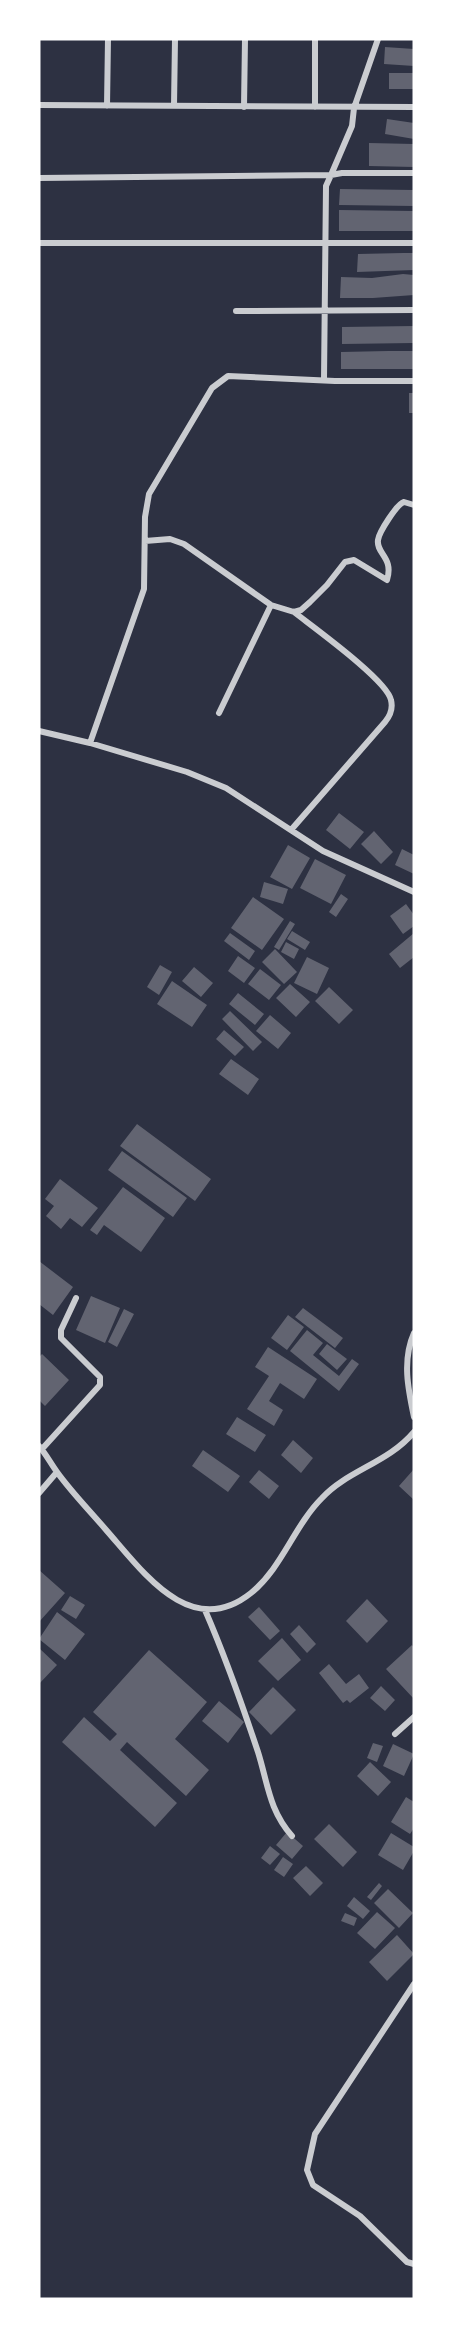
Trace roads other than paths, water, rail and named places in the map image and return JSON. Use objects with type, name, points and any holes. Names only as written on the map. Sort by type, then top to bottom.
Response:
[{"type":"street","points":[[107,106],[108,39]]},
{"type":"street","points":[[174,106],[175,39]]},
{"type":"street","points":[[244,107],[245,39]]},
{"type":"street","points":[[315,39],[315,107]]},
{"type":"street","points":[[324,380],[326,186],[352,126],[354,108],[378,39]]},
{"type":"street","points":[[39,105],[354,108],[414,106]]},
{"type":"street","points":[[39,178],[414,173]]},
{"type":"street","points":[[39,243],[414,243]]},
{"type":"street","points":[[236,311],[414,310]]},
{"type":"street","points":[[90,743],[144,590],[146,507],[149,494],[212,388],[228,376],[414,381]]},
{"type":"street","points":[[294,612],[301,610],[310,602],[345,562],[354,560],[387,580],[389,563],[378,544],[379,537],[398,505],[404,502],[414,505]]},
{"type":"street","points":[[146,541],[170,539],[184,544],[271,605],[294,612],[369,673],[389,694],[392,705],[385,722],[291,830]]},
{"type":"street","points":[[219,713],[271,605]]},
{"type":"street","points":[[39,731],[90,743],[187,772],[218,784],[323,851],[414,892]]},
{"type":"street","points":[[76,1298],[61,1330],[61,1338],[100,1377],[100,1385],[40,1447],[57,1472],[147,1577],[175,1599],[205,1610],[236,1602],[250,1594],[267,1577],[319,1500],[332,1487],[390,1455],[414,1432]]},
{"type":"street","points":[[414,1333],[410,1344],[407,1375],[414,1417]]},
{"type":"street","points":[[39,1493],[57,1472]]},
{"type":"street","points":[[205,1610],[232,1676],[258,1754],[273,1809],[292,1836]]},
{"type":"street","points":[[395,1734],[414,1717]]},
{"type":"street","points":[[414,1984],[315,2134],[307,2170],[313,2185],[353,2210],[407,2262],[414,2264]]}]
